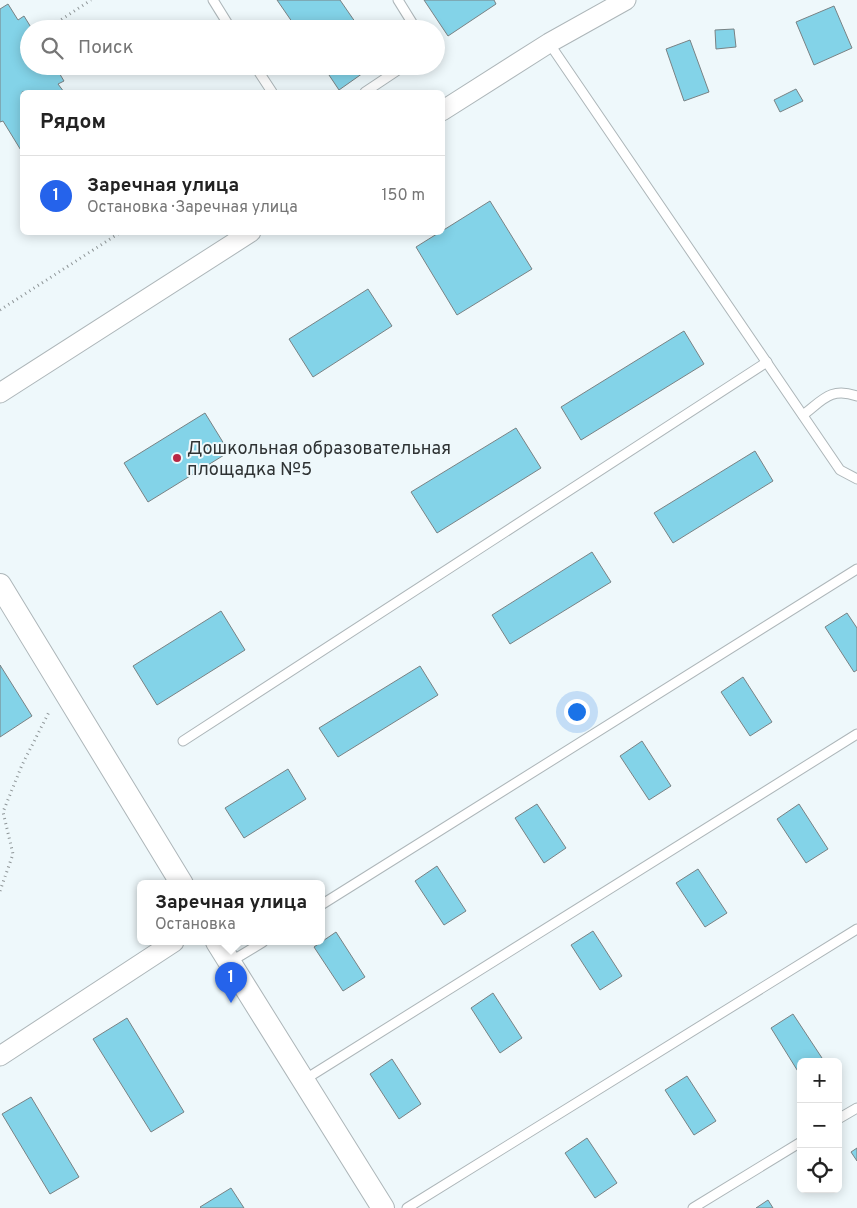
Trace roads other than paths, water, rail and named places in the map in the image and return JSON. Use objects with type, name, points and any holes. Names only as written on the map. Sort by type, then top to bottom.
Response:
[{"type":"street","points":[[445,109],[548,43],[626,0]]},
{"type":"street","points":[[0,393],[246,235]]},
{"type":"street","points":[[0,585],[180,880]]},
{"type":"street","points":[[0,1056],[169,945]]},
{"type":"street","points":[[219,945],[382,1208]]},
{"type":"lane","points":[[212,0],[225,20]]},
{"type":"lane","points":[[398,0],[410,20]]},
{"type":"lane","points":[[548,43],[840,470],[857,479]]},
{"type":"lane","points":[[261,75],[271,90]]},
{"type":"lane","points":[[368,90],[390,75]]},
{"type":"lane","points":[[182,740],[767,362]]},
{"type":"lane","points":[[803,415],[830,394],[845,392],[857,396]]},
{"type":"lane","points":[[325,902],[857,569]]},
{"type":"lane","points":[[304,1080],[857,734]]},
{"type":"lane","points":[[407,1208],[857,929]]},
{"type":"lane","points":[[230,962],[258,945]]},
{"type":"lane","points":[[842,1117],[857,1108]]},
{"type":"lane","points":[[693,1208],[797,1144]]},
{"type":"place","name":"Дошкольная образовательная площадка №5","points":[[177,458]]},
{"type":"place","name":"Заречная улица","points":[[231,1003]]}]
